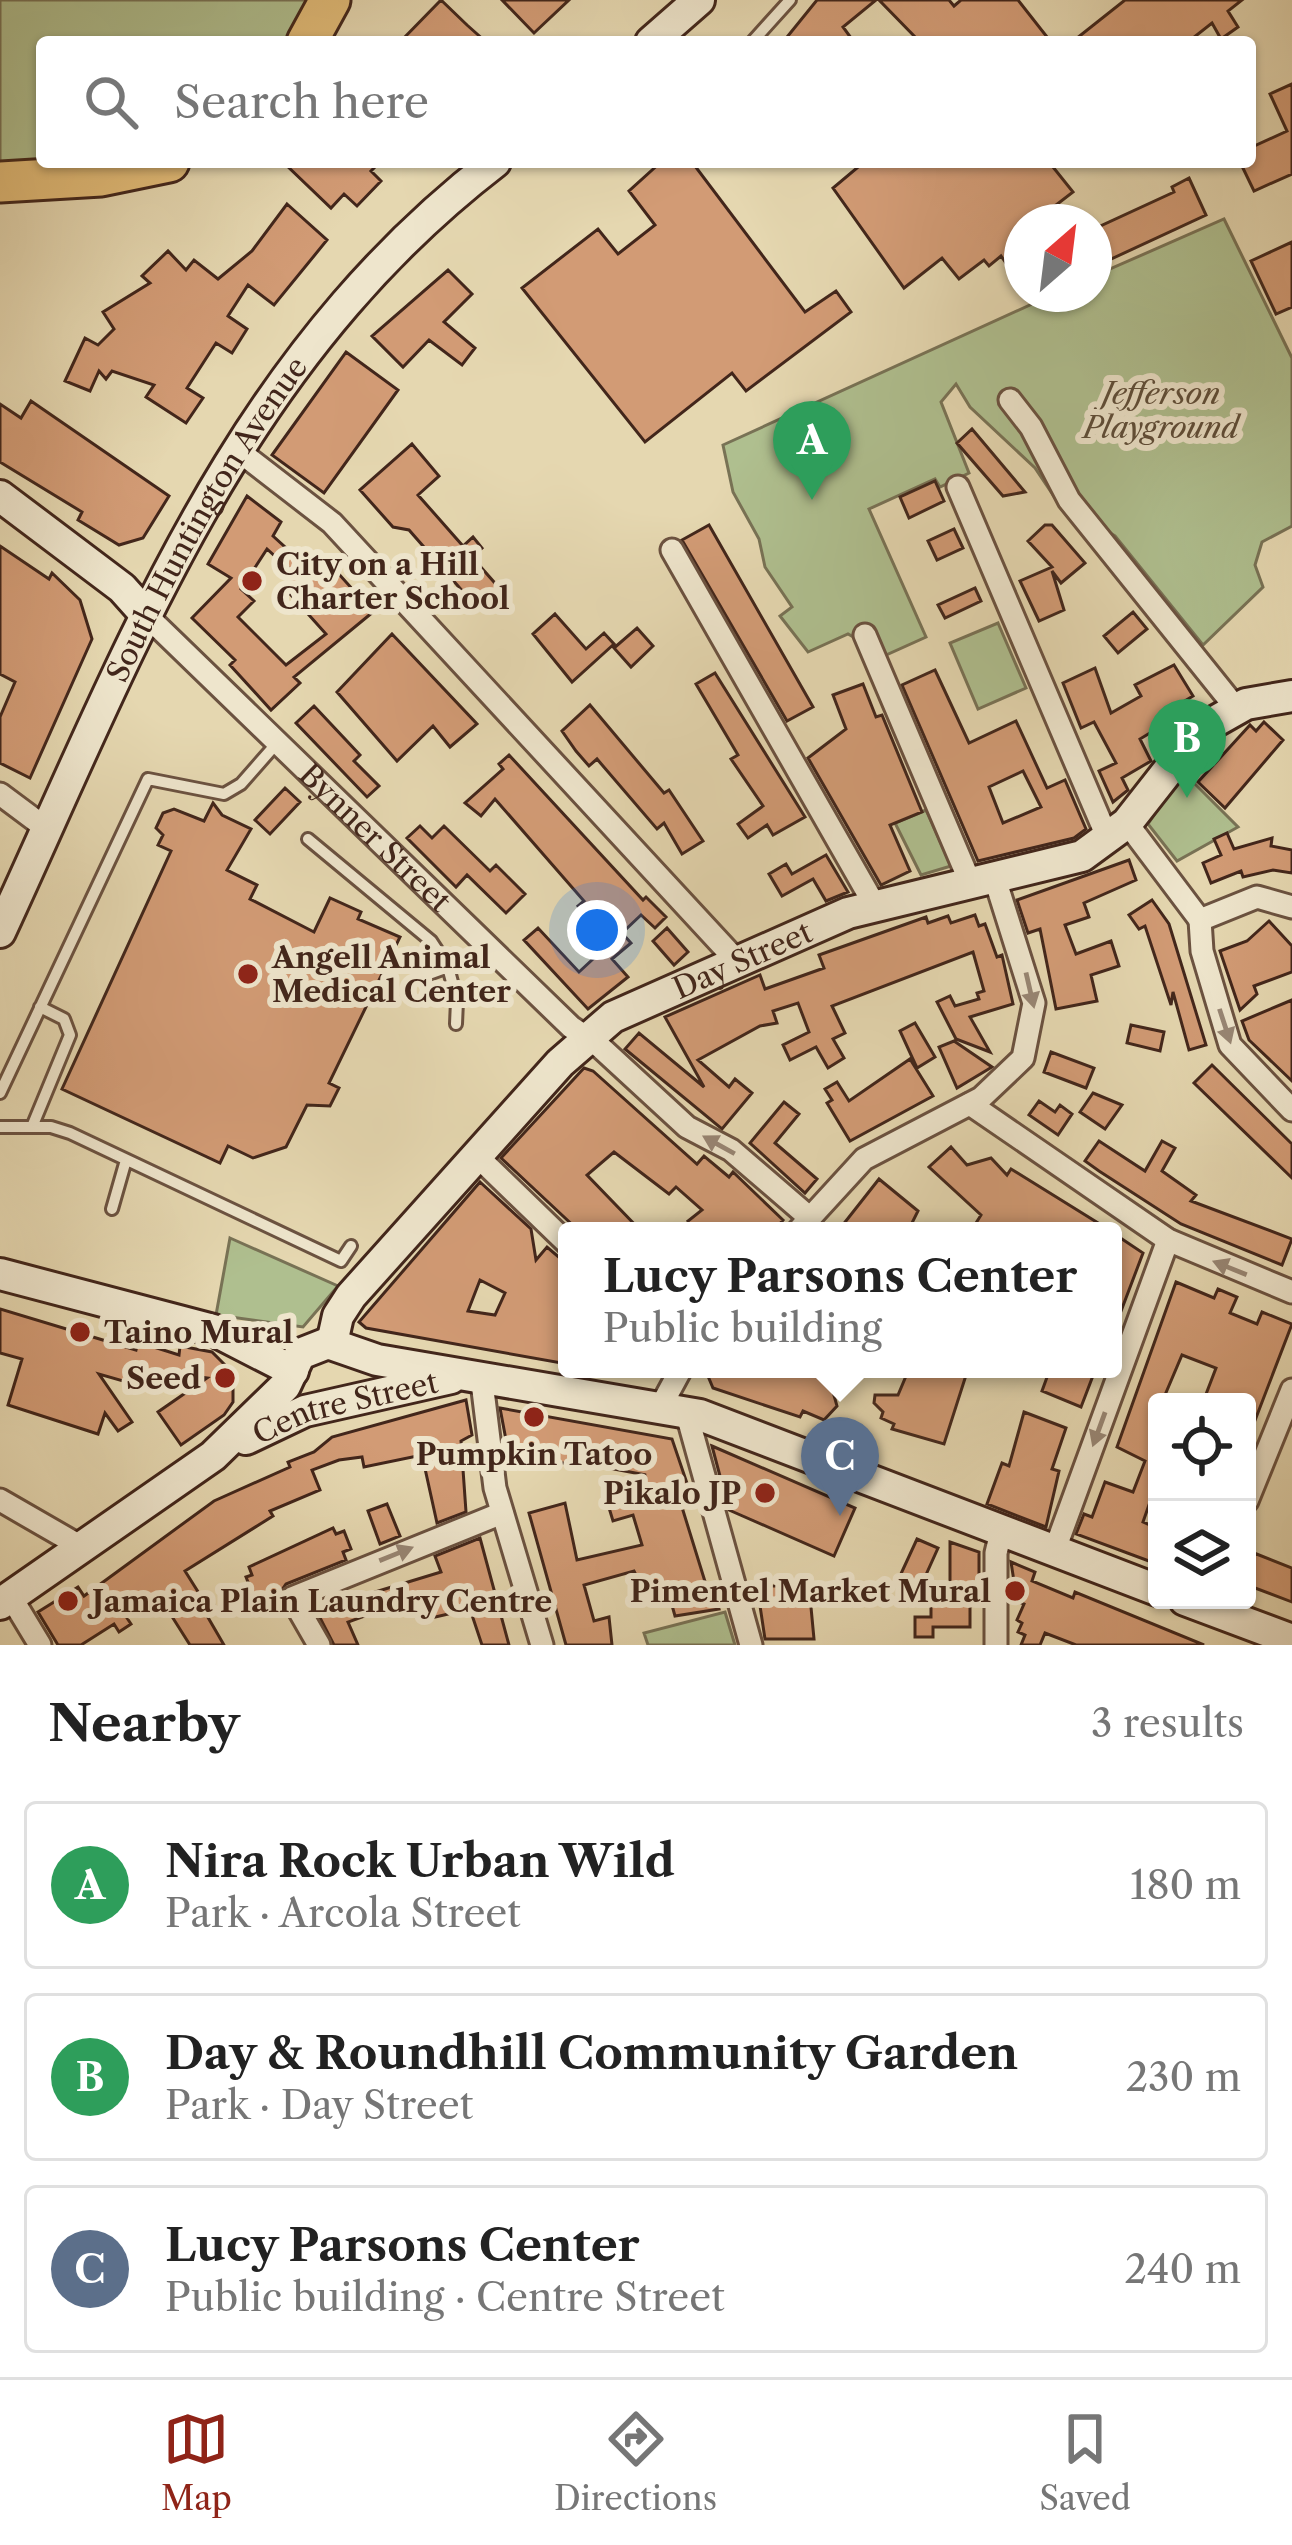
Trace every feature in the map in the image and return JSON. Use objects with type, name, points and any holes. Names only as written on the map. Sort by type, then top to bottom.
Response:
[{"type":"highway","points":[[310,36],[331,0]]},
{"type":"highway","points":[[0,182],[100,176],[139,168]]},
{"type":"main road","points":[[658,36],[699,0]]},
{"type":"main road","name":"South Huntington Avenue","points":[[0,932],[146,616],[235,448],[302,353],[362,283],[488,168]]},
{"type":"main road","name":"Bynner Street","points":[[0,496],[115,582],[146,616]]},
{"type":"main road","points":[[1236,708],[1292,696]]},
{"type":"main road","name":"Day Street","points":[[329,1345],[346,1302],[475,1154],[587,1038],[640,1001],[874,904],[1065,863],[1118,831],[1189,739],[1236,708]]},
{"type":"main road","points":[[0,1274],[213,1330],[329,1345],[358,1371],[357,1386],[332,1406],[301,1397],[293,1373],[213,1330]]},
{"type":"main road","name":"Centre Street","points":[[5,1600],[85,1549],[213,1456],[293,1373],[300,1354],[329,1345],[377,1360],[674,1408],[904,1506],[1001,1532],[1148,1587]]},
{"type":"main road","name":"Centre Street","points":[[213,1456],[332,1406],[481,1374]]},
{"type":"main road","points":[[1215,1609],[1292,1640]]},
{"type":"street","points":[[1010,400],[1069,500],[1236,708]]},
{"type":"street","points":[[235,448],[329,511],[735,959]]},
{"type":"street","points":[[958,487],[1118,831],[1200,920],[1202,951],[1230,1045],[1292,1110]]},
{"type":"street","points":[[673,550],[874,904]]},
{"type":"street","name":"Bynner Street","points":[[146,616],[587,1038],[688,1127],[731,1150],[802,1222]]},
{"type":"street","points":[[806,1222],[864,1159],[970,1104],[1012,1073],[1034,1022],[1030,983],[865,635]]},
{"type":"street","points":[[0,794],[47,830]]},
{"type":"street","points":[[1200,920],[1257,897],[1292,907]]},
{"type":"street","points":[[970,1104],[1168,1240],[1292,1292]]},
{"type":"street","points":[[475,1154],[558,1235]]},
{"type":"street","points":[[1122,1366],[1168,1240]]},
{"type":"street","points":[[481,1374],[502,1513],[542,1645]]},
{"type":"street","points":[[679,1378],[674,1408],[751,1645]]},
{"type":"street","points":[[1054,1552],[1118,1378]]},
{"type":"street","points":[[1256,1479],[1292,1390]]},
{"type":"street","points":[[0,1500],[85,1549]]},
{"type":"street","points":[[319,1645],[292,1598],[502,1513]]},
{"type":"street","points":[[996,1645],[1001,1532]]},
{"type":"street","points":[[5,1600],[40,1645]]},
{"type":"lane","points":[[757,36],[790,0]]},
{"type":"lane","points":[[0,1093],[148,779],[224,794],[241,784],[279,740]]},
{"type":"lane","points":[[308,839],[431,941],[448,967],[458,1001],[456,1024]]},
{"type":"lane","points":[[426,975],[448,967]]},
{"type":"lane","points":[[32,1127],[70,1035],[64,1019],[40,1006]]},
{"type":"lane","points":[[0,1127],[70,1133],[340,1261],[351,1246]]},
{"type":"lane","points":[[112,1209],[126,1160]]},
{"type":"lane","points":[[299,1241],[307,1225]]},
{"type":"green space","points":[[0,0],[310,0],[292,36],[36,36],[36,163],[0,166]]},
{"type":"green space","name":"Jefferson Playground","points":[[1224,219],[1292,358],[1292,526],[1262,542],[1255,565],[1263,587],[1203,645],[1115,536],[1057,501],[1035,468],[970,407],[956,384],[941,402],[969,473],[940,487],[935,479],[869,509],[926,637],[886,655],[874,631],[857,639],[848,634],[808,652],[780,616],[792,607],[765,567],[759,539],[733,492],[723,445],[1015,312],[1112,312],[1112,268]]},
{"type":"green space","points":[[998,623],[1026,688],[978,709],[950,643]]},
{"type":"green space","points":[[1183,772],[1238,827],[1177,861],[1148,824]]},
{"type":"green space","points":[[926,810],[951,866],[921,875],[895,823]]},
{"type":"green space","points":[[230,1238],[338,1286],[303,1327],[216,1315]]},
{"type":"green space","points":[[725,1612],[735,1645],[648,1645],[644,1633]]},
{"type":"building","points":[[441,0],[479,36],[406,36]]},
{"type":"building","points":[[502,0],[569,0],[534,33]]},
{"type":"building","points":[[817,0],[876,0],[843,27],[850,36],[788,36]]},
{"type":"building","points":[[879,0],[949,0],[954,6],[961,0],[1018,0],[1046,36],[914,36]]},
{"type":"building","points":[[1125,0],[1242,0],[1228,11],[1238,27],[1225,36],[1219,36],[1212,23],[1196,36],[1080,36]]},
{"type":"building","points":[[1292,84],[1292,174],[1254,191],[1243,168],[1256,168],[1256,145],[1287,131],[1270,94]]},
{"type":"building","points":[[289,168],[374,168],[371,171],[381,181],[357,206],[344,194],[331,208]]},
{"type":"building","points":[[654,168],[697,168],[805,312],[836,291],[851,312],[746,391],[732,373],[645,442],[522,288],[598,229],[618,254],[655,225],[629,191]]},
{"type":"building","points":[[857,168],[1054,168],[1073,192],[1057,204],[1004,204],[1004,260],[1001,256],[989,266],[984,260],[959,279],[942,258],[904,288],[833,188]]},
{"type":"building","points":[[1189,178],[1206,215],[1112,259],[1112,221],[1174,192],[1172,187]]},
{"type":"building","points":[[287,204],[327,240],[274,305],[248,285],[228,316],[247,329],[232,353],[216,343],[187,388],[203,398],[186,423],[146,397],[154,385],[112,371],[106,379],[99,371],[90,391],[65,381],[85,338],[98,345],[114,329],[103,312],[150,283],[142,276],[168,251],[186,270],[194,260],[218,279],[252,251]]},
{"type":"building","points":[[1292,242],[1292,307],[1276,314],[1251,261]]},
{"type":"building","points":[[448,270],[472,294],[444,322],[475,348],[462,365],[429,340],[403,367],[372,336]]},
{"type":"building","points":[[346,352],[398,390],[324,493],[272,455]]},
{"type":"building","points":[[31,401],[169,496],[143,538],[119,545],[78,520],[82,512],[0,462],[0,404],[21,418]]},
{"type":"building","points":[[972,429],[1025,492],[1003,496],[957,443]]},
{"type":"building","points":[[412,444],[439,476],[418,495],[463,546],[473,537],[482,548],[472,557],[501,590],[479,610],[409,530],[393,527],[360,490]]},
{"type":"building","points":[[935,481],[944,501],[909,518],[900,497]]},
{"type":"building","points":[[247,496],[281,522],[273,536],[285,547],[277,558],[267,549],[241,589],[254,601],[238,617],[286,665],[326,634],[283,586],[296,574],[279,560],[290,551],[306,565],[320,553],[373,612],[294,677],[300,683],[271,710],[230,665],[235,660],[192,618],[231,578],[208,564]]},
{"type":"building","points":[[709,525],[813,707],[787,721],[682,540]]},
{"type":"building","points":[[1045,525],[1052,525],[1085,563],[1061,583],[1052,571],[1064,610],[1039,621],[1020,581],[1052,567],[1028,541]]},
{"type":"building","points":[[954,529],[963,548],[937,560],[928,541]]},
{"type":"building","points":[[0,546],[49,579],[52,573],[80,600],[92,639],[30,778],[0,763],[0,717],[15,682],[0,674]]},
{"type":"building","points":[[975,588],[981,601],[945,618],[938,605]]},
{"type":"building","points":[[1133,612],[1147,629],[1118,653],[1104,636]]},
{"type":"building","points":[[555,614],[586,649],[604,633],[614,644],[572,682],[533,634]]},
{"type":"building","points":[[637,628],[653,646],[631,667],[614,648]]},
{"type":"building","points":[[392,634],[477,724],[450,747],[433,726],[397,761],[337,692]]},
{"type":"building","points":[[1174,665],[1193,696],[1163,714],[1168,722],[1140,739],[1151,761],[1122,778],[1128,790],[1113,802],[1099,771],[1116,763],[1094,722],[1081,728],[1063,683],[1095,668],[1111,713],[1141,696],[1135,685]]},
{"type":"building","points":[[935,670],[969,743],[1016,721],[1047,788],[1065,780],[1086,829],[1074,838],[978,861],[902,685]],"holes":[[[1023,771],[1041,807],[1003,823],[989,787]]]},
{"type":"building","points":[[715,673],[805,817],[773,835],[767,825],[748,838],[738,824],[763,806],[731,759],[738,755],[696,684]]},
{"type":"building","points":[[863,684],[876,717],[882,715],[922,812],[890,825],[910,871],[881,885],[808,758],[846,729],[833,695]]},
{"type":"building","points":[[590,705],[664,793],[669,790],[703,841],[682,854],[664,823],[657,829],[597,759],[589,766],[576,751],[562,731]]},
{"type":"building","points":[[314,706],[360,755],[354,761],[379,786],[367,797],[296,723]]},
{"type":"building","points":[[1264,722],[1283,740],[1225,808],[1198,782],[1250,725],[1256,731]]},
{"type":"building","points":[[509,755],[643,900],[646,897],[666,917],[655,928],[641,915],[622,933],[631,943],[612,959],[628,977],[588,1009],[524,940],[538,928],[579,972],[608,945],[578,906],[584,901],[495,799],[481,816],[465,803],[503,769],[499,764]]},
{"type":"building","points":[[285,788],[300,802],[270,834],[255,820]]},
{"type":"building","name":"Angell Animal Medical Center","points":[[213,803],[222,815],[251,829],[227,870],[257,885],[250,899],[314,932],[330,898],[361,912],[358,919],[400,937],[329,1083],[339,1088],[330,1106],[307,1105],[286,1147],[253,1158],[228,1146],[220,1163],[62,1089],[171,851],[158,845],[163,835],[156,828],[163,813],[174,809],[204,821]]},
{"type":"building","points":[[420,826],[432,838],[444,826],[490,871],[496,865],[525,894],[506,913],[467,875],[456,887],[407,838]]},
{"type":"building","points":[[1227,833],[1234,849],[1272,838],[1271,846],[1292,850],[1292,873],[1273,870],[1243,877],[1241,871],[1211,883],[1203,863],[1221,855],[1214,839]]},
{"type":"building","points":[[826,855],[848,892],[826,901],[813,879],[782,896],[769,874],[786,864],[792,874]]},
{"type":"building","points":[[1129,860],[1136,880],[1084,903],[1089,917],[1065,925],[1076,954],[1111,941],[1119,966],[1091,975],[1097,1001],[1056,1009],[1040,929],[1028,933],[1017,900]]},
{"type":"building","points":[[1152,900],[1169,924],[1206,1045],[1189,1050],[1173,992],[1171,1005],[1145,926],[1139,929],[1129,915]]},
{"type":"building","points":[[975,915],[979,926],[985,924],[997,957],[1002,955],[1013,1004],[970,1017],[990,1052],[956,1039],[937,1002],[950,996],[955,1006],[979,999],[977,993],[984,991],[973,952],[832,1006],[845,1033],[833,1039],[844,1058],[828,1068],[816,1047],[790,1060],[783,1045],[809,1032],[798,1003],[773,1011],[777,1023],[760,1026],[698,1060],[729,1087],[735,1079],[752,1093],[722,1129],[625,1049],[639,1033],[704,1087],[665,1017],[760,975],[765,989],[824,968],[819,955],[926,917],[928,923],[948,916],[951,923]]},
{"type":"building","points":[[1269,921],[1292,946],[1292,972],[1254,986],[1257,994],[1240,1010],[1220,951],[1247,941]]},
{"type":"building","points":[[667,928],[688,952],[674,965],[653,941]]},
{"type":"building","points":[[1292,1000],[1292,1081],[1249,1040],[1242,1021]]},
{"type":"building","points":[[915,1023],[935,1057],[917,1068],[900,1031]]},
{"type":"building","points":[[1131,1025],[1164,1032],[1160,1051],[1127,1043]]},
{"type":"building","points":[[954,1041],[992,1067],[957,1088],[939,1047]]},
{"type":"building","points":[[1051,1052],[1094,1068],[1086,1088],[1044,1072]]},
{"type":"building","points":[[910,1059],[933,1096],[850,1141],[827,1103],[832,1100],[825,1089],[837,1082],[849,1101]]},
{"type":"building","points":[[1212,1065],[1292,1144],[1292,1178],[1194,1083]]},
{"type":"building","points":[[584,1068],[697,1164],[704,1156],[729,1177],[733,1172],[783,1220],[689,1222],[702,1210],[676,1187],[669,1194],[614,1152],[587,1175],[632,1222],[569,1222],[501,1158]]},
{"type":"building","points":[[1093,1093],[1122,1105],[1105,1129],[1080,1112]]},
{"type":"building","points":[[1039,1101],[1055,1112],[1060,1105],[1072,1114],[1058,1135],[1029,1115]]},
{"type":"building","points":[[784,1102],[799,1114],[775,1143],[817,1179],[805,1193],[750,1143]]},
{"type":"building","points":[[1099,1141],[1145,1171],[1162,1141],[1175,1148],[1162,1171],[1196,1195],[1191,1201],[1292,1239],[1282,1265],[1181,1224],[1099,1171],[1085,1161]]},
{"type":"building","points":[[951,1147],[967,1165],[991,1158],[1007,1175],[1011,1169],[1096,1222],[977,1222],[981,1215],[929,1167]]},
{"type":"building","points":[[879,1179],[918,1211],[912,1222],[845,1222]]},
{"type":"building","points":[[480,1182],[531,1229],[536,1260],[547,1247],[558,1256],[558,1362],[366,1328],[359,1322]],"holes":[[[480,1280],[505,1293],[495,1315],[468,1311]]]},
{"type":"building","points":[[1122,1239],[1143,1253],[1122,1308]]},
{"type":"building","points":[[1176,1282],[1214,1298],[1218,1289],[1237,1297],[1230,1313],[1257,1324],[1262,1312],[1292,1324],[1256,1418],[1256,1393],[1206,1393],[1216,1368],[1182,1355],[1166,1393],[1148,1393],[1148,1508],[1143,1522],[1148,1524],[1148,1561],[1076,1534],[1084,1514],[1092,1517],[1105,1482],[1133,1492],[1145,1461],[1117,1447]]},
{"type":"building","points":[[0,1309],[136,1350],[138,1342],[179,1355],[180,1346],[212,1352],[233,1373],[233,1402],[224,1415],[181,1445],[158,1412],[207,1378],[157,1371],[153,1383],[146,1381],[144,1387],[99,1374],[132,1422],[118,1431],[105,1413],[98,1434],[8,1405],[22,1359],[0,1353]]},
{"type":"building","points":[[709,1378],[824,1378],[830,1381],[837,1406],[824,1420],[803,1411],[800,1417],[713,1388]]},
{"type":"building","points":[[905,1378],[965,1378],[944,1444],[892,1429],[894,1424],[881,1418],[875,1395],[898,1395]]},
{"type":"building","points":[[1047,1378],[1092,1378],[1081,1407],[1042,1391]]},
{"type":"building","points":[[466,1400],[472,1435],[461,1441],[466,1512],[437,1523],[422,1455],[364,1467],[362,1457],[339,1460],[312,1470],[320,1490],[270,1511],[273,1516],[185,1571],[202,1598],[208,1595],[216,1608],[206,1614],[224,1645],[190,1645],[159,1596],[132,1613],[127,1618],[131,1624],[119,1632],[114,1624],[81,1645],[58,1645],[38,1612],[78,1587],[84,1596],[214,1501],[290,1467],[288,1462],[314,1452],[332,1437]]},
{"type":"building","points":[[500,1408],[672,1439],[693,1501],[681,1504],[707,1588],[713,1587],[719,1609],[675,1616],[668,1591],[647,1597],[634,1571],[584,1585],[594,1621],[609,1617],[612,1645],[566,1645],[529,1513],[565,1503],[577,1560],[642,1545],[633,1515],[613,1521],[603,1488],[646,1475],[587,1464],[510,1461]]},
{"type":"building","points":[[1024,1412],[1066,1428],[1052,1469],[1059,1471],[1046,1527],[987,1504],[1002,1463],[1009,1466]]},
{"type":"building","points":[[712,1446],[855,1508],[834,1556],[729,1510]]},
{"type":"building","points":[[387,1504],[400,1536],[380,1544],[368,1511]]},
{"type":"building","points":[[333,1528],[336,1534],[344,1531],[351,1549],[343,1552],[346,1560],[286,1584],[277,1597],[257,1605],[246,1577],[252,1575],[249,1567]]},
{"type":"building","points":[[480,1538],[509,1645],[482,1645],[470,1609],[431,1618],[422,1595],[348,1622],[358,1645],[334,1645],[316,1610],[441,1572],[435,1556]]},
{"type":"building","points":[[917,1539],[938,1548],[920,1588],[899,1578]]},
{"type":"building","points":[[950,1542],[979,1552],[979,1596],[970,1593],[970,1627],[933,1627],[933,1637],[915,1637],[915,1617],[931,1617],[931,1603],[950,1603]]},
{"type":"building","points":[[1256,1554],[1292,1568],[1292,1602],[1256,1588]]},
{"type":"building","points":[[1011,1562],[1035,1572],[1032,1581],[1073,1598],[1075,1592],[1204,1645],[1076,1645],[1045,1633],[1040,1645],[1021,1645],[1025,1635],[1018,1632],[1022,1623],[1017,1620],[1024,1604],[1017,1601]]},
{"type":"building","points":[[757,1586],[809,1586],[814,1639],[765,1639]]},
{"type":"place","name":"Nira Rock Urban Wild","points":[[812,500]]},
{"type":"place","name":"City on a Hill Charter School","points":[[252,581]]},
{"type":"place","name":"Day & Roundhill Community Garden","points":[[1187,798]]},
{"type":"place","name":"Angell Animal Medical Center","points":[[248,974]]},
{"type":"place","name":"Taino Mural","points":[[80,1332]]},
{"type":"place","name":"Seed","points":[[225,1378]]},
{"type":"place","name":"Pumpkin Tatoo","points":[[534,1417]]},
{"type":"place","name":"Pikalo JP","points":[[765,1493]]},
{"type":"place","name":"Lucy Parsons Center","points":[[840,1516]]},
{"type":"place","name":"Pimentel Market Mural","points":[[1015,1591]]},
{"type":"place","name":"Jamaica Plain Laundry Centre","points":[[68,1601]]}]
